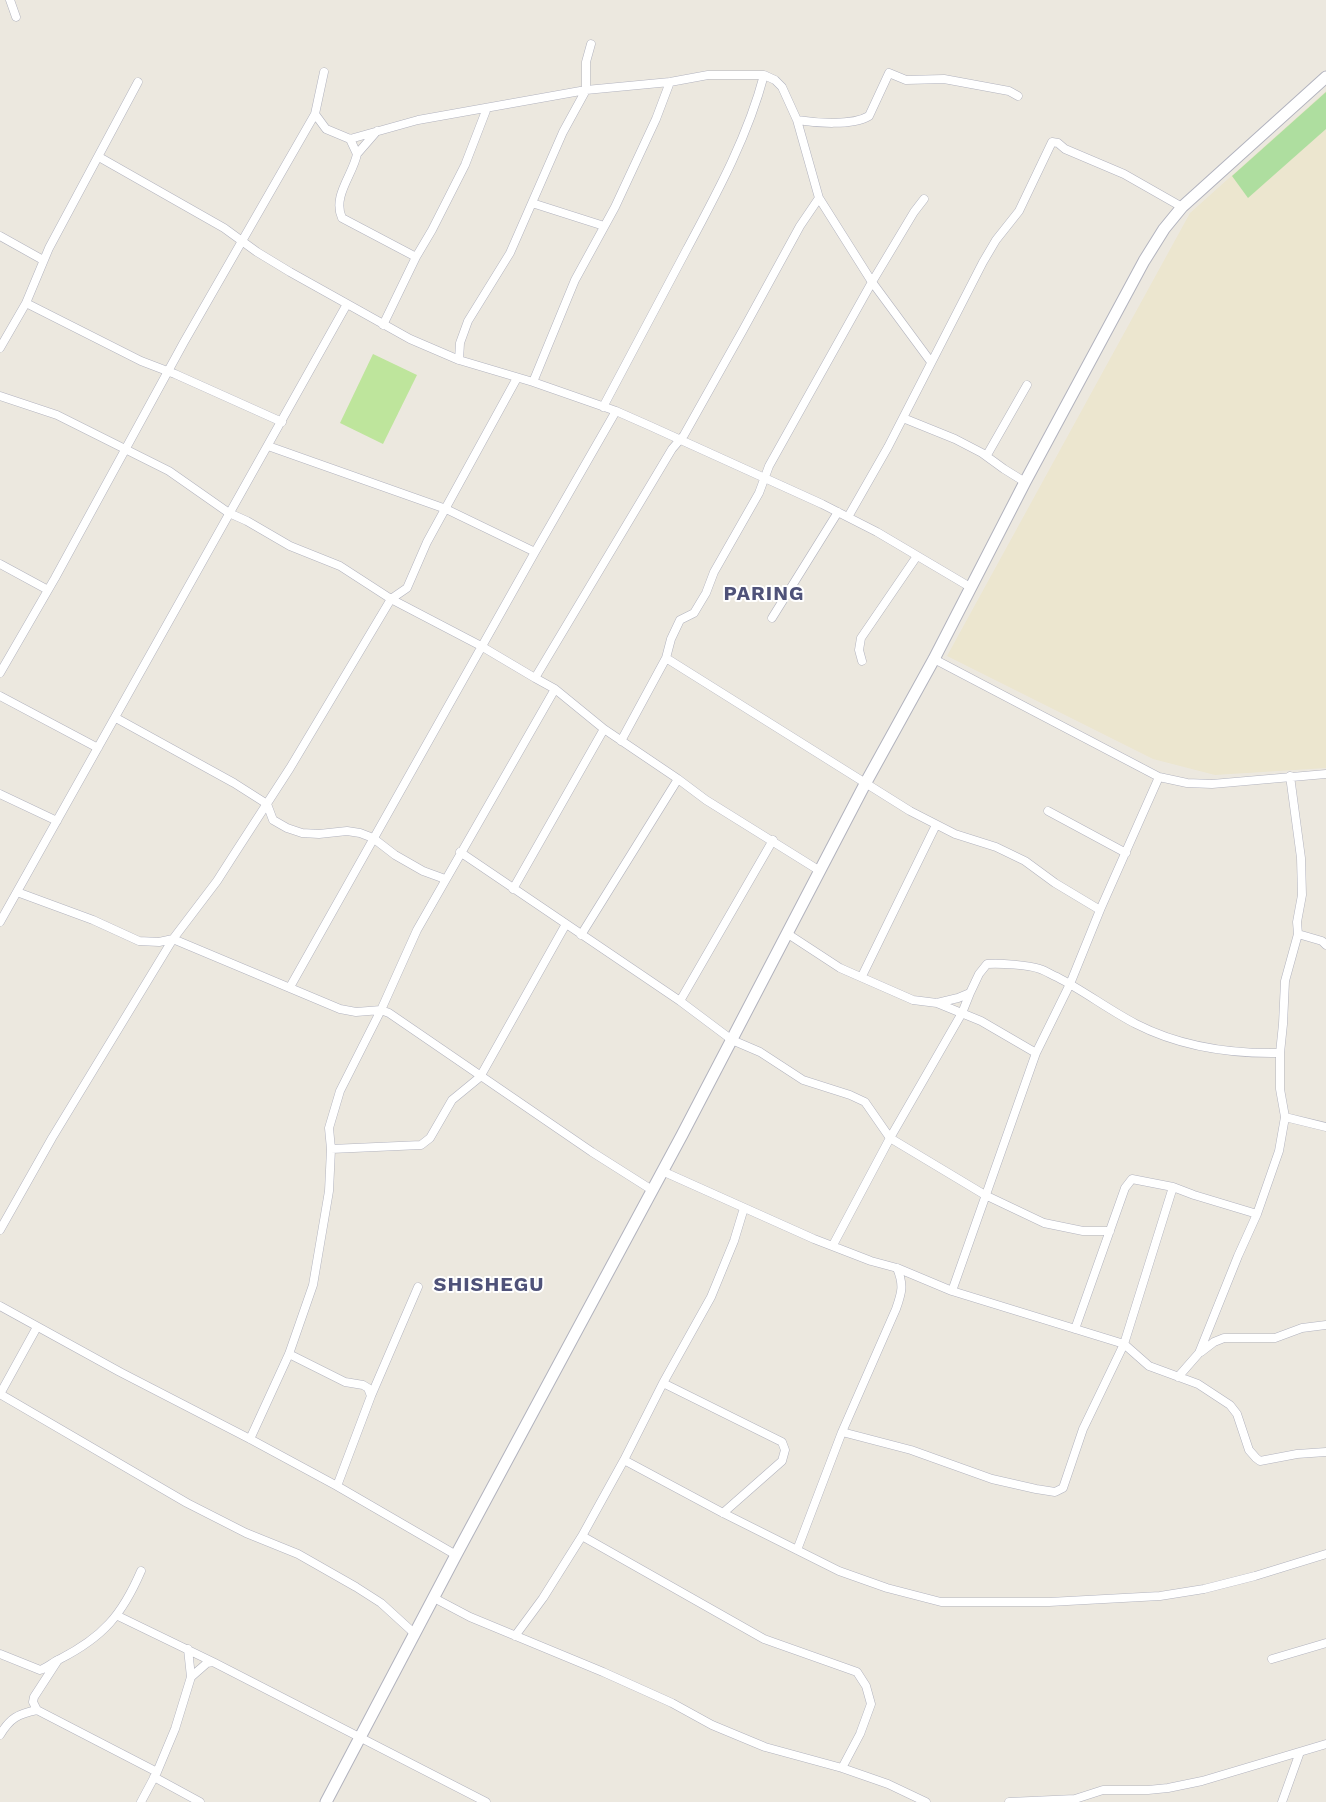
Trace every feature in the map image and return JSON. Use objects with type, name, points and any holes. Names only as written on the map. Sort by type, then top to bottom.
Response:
[{"type":"main road","points":[[326,1802],[1144,261],[1164,229],[1182,207],[1326,77]]},
{"type":"street","points":[[10,0],[16,17]]},
{"type":"street","points":[[459,360],[460,343],[468,322],[510,254],[563,132],[586,90],[586,62],[591,44]]},
{"type":"street","points":[[0,673],[126,450],[168,371],[315,114],[324,72]]},
{"type":"street","points":[[797,120],[816,122],[864,119],[869,116],[889,73],[906,80],[944,79],[1009,90],[1018,96]]},
{"type":"street","points":[[315,114],[326,129],[350,139],[418,120],[586,90],[670,82],[708,75],[764,75],[775,80],[782,87],[797,120],[819,198],[872,282],[931,362]]},
{"type":"street","points":[[603,407],[714,198],[757,100],[764,75]]},
{"type":"street","points":[[0,348],[26,303],[43,260],[138,82]]},
{"type":"street","points":[[534,382],[574,280],[615,206],[656,119],[670,82]]},
{"type":"street","points":[[384,325],[416,257],[465,165],[486,108]]},
{"type":"street","points":[[379,130],[357,154],[341,196],[339,208],[342,218],[416,257]]},
{"type":"street","points":[[350,139],[357,154]]},
{"type":"street","points":[[848,517],[903,418],[990,249],[1019,211],[1052,142],[1058,143],[1065,149],[1124,174],[1182,207]]},
{"type":"street","points":[[99,157],[179,201],[243,240],[270,260],[410,339],[459,360],[534,382],[603,407],[680,440],[848,517],[970,586]]},
{"type":"street","points":[[535,678],[666,458],[680,440],[800,226],[819,198]]},
{"type":"street","points":[[621,741],[666,658],[671,639],[680,620],[694,613],[706,593],[714,572],[759,493],[769,466],[872,282],[914,212],[924,199]]},
{"type":"street","points":[[532,203],[604,226]]},
{"type":"street","points":[[0,236],[43,260]]},
{"type":"street","points":[[26,303],[141,361],[168,371],[282,422]]},
{"type":"street","points":[[1,917],[116,718],[229,512],[282,422],[347,304]]},
{"type":"street","points":[[0,1230],[52,1138],[173,939],[217,881],[267,804],[339,688],[391,599],[407,588],[427,542],[517,378]]},
{"type":"street","points":[[986,455],[1027,385]]},
{"type":"street","points":[[0,396],[57,415],[169,471],[229,512],[290,546],[340,566],[391,599],[482,646],[554,689],[604,729],[706,800],[820,871]]},
{"type":"street","points":[[290,987],[616,412]]},
{"type":"street","points":[[903,418],[955,439],[986,455],[1025,482]]},
{"type":"street","points":[[268,446],[446,508],[535,552]]},
{"type":"street","points":[[772,618],[838,512]]},
{"type":"street","points":[[862,661],[859,650],[861,638],[918,556]]},
{"type":"street","points":[[0,564],[48,590]]},
{"type":"street","points":[[666,658],[910,811],[955,834],[996,847],[1026,861],[1055,883],[1100,910]]},
{"type":"street","points":[[934,659],[1159,778],[1187,783],[1212,784],[1326,774]]},
{"type":"street","points":[[250,1439],[289,1354],[313,1285],[329,1191],[330,1128],[340,1091],[381,1010],[417,930],[554,689]]},
{"type":"street","points":[[0,696],[98,748]]},
{"type":"street","points":[[116,718],[234,783],[267,804],[273,820],[287,828],[302,833],[318,834],[347,831],[360,833],[373,838],[400,858],[423,871],[445,879]]},
{"type":"street","points":[[513,889],[604,729]]},
{"type":"street","points":[[1199,1354],[1235,1263],[1257,1214],[1280,1151],[1285,1117],[1280,1089],[1280,1052],[1285,981],[1298,934],[1297,922],[1303,879],[1290,776]]},
{"type":"street","points":[[952,1291],[1036,1053],[1070,984],[1100,910],[1159,778]]},
{"type":"street","points":[[581,935],[678,779]]},
{"type":"street","points":[[0,794],[57,821]]},
{"type":"street","points":[[1048,811],[1126,853]]},
{"type":"street","points":[[862,976],[936,825]]},
{"type":"street","points":[[680,1001],[773,840]]},
{"type":"street","points":[[460,852],[680,1001],[732,1040],[760,1052],[803,1080],[850,1094],[865,1102],[890,1138],[985,1195],[1044,1223],[1083,1231],[1110,1231]]},
{"type":"street","points":[[17,892],[93,920],[139,941],[158,942],[173,939],[340,1009],[356,1012],[381,1010],[389,1013],[480,1077],[652,1190]]},
{"type":"street","points":[[331,1149],[421,1145],[430,1138],[452,1100],[480,1077],[566,924]]},
{"type":"street","points":[[788,934],[840,968],[862,976],[912,1000],[937,1003],[981,1021],[1036,1053]]},
{"type":"street","points":[[1298,934],[1322,941],[1326,945]]},
{"type":"street","points":[[832,1245],[890,1138],[962,1013],[970,993],[987,964],[997,963],[1040,968],[1136,1024],[1172,1039],[1223,1050],[1249,1053],[1280,1052]]},
{"type":"street","points":[[937,1003],[970,993]]},
{"type":"street","points":[[1285,1117],[1326,1127]]},
{"type":"street","points":[[662,1171],[814,1239],[871,1261],[896,1268],[952,1291],[1124,1344],[1149,1366],[1198,1384],[1230,1405],[1237,1414],[1249,1450],[1256,1458],[1264,1461],[1297,1454],[1326,1452]]},
{"type":"street","points":[[1075,1329],[1125,1188],[1132,1179],[1173,1187],[1257,1214]]},
{"type":"street","points":[[842,1432],[911,1450],[992,1479],[1055,1492],[1063,1488],[1083,1429],[1124,1344],[1173,1187]]},
{"type":"street","points":[[515,1636],[543,1598],[582,1536],[624,1460],[710,1297],[734,1241],[744,1208]]},
{"type":"street","points":[[797,1550],[842,1432],[902,1293],[902,1282],[896,1268]]},
{"type":"street","points":[[338,1486],[371,1396],[418,1287]]},
{"type":"street","points":[[0,1306],[120,1372],[338,1486],[456,1555]]},
{"type":"street","points":[[1178,1377],[1199,1354],[1214,1342],[1224,1338],[1274,1338],[1302,1328],[1326,1325]]},
{"type":"street","points":[[37,1327],[0,1394],[187,1503],[246,1533],[298,1554],[356,1587],[381,1603],[415,1634]]},
{"type":"street","points":[[289,1354],[345,1382],[368,1388],[371,1396]]},
{"type":"street","points":[[663,1383],[782,1442],[785,1450],[782,1461],[724,1513]]},
{"type":"street","points":[[624,1460],[839,1571],[887,1588],[941,1602],[1049,1602],[1160,1596],[1212,1587],[1326,1554]]},
{"type":"street","points":[[582,1536],[764,1639],[857,1672],[866,1686],[871,1704],[860,1734],[842,1768]]},
{"type":"street","points":[[0,1654],[40,1670],[75,1652],[118,1616],[142,1571]]},
{"type":"street","points":[[434,1598],[470,1617],[603,1672],[672,1703],[712,1725],[765,1747],[842,1768],[888,1784],[926,1802]]},
{"type":"street","points":[[118,1616],[188,1649],[486,1802]]},
{"type":"street","points":[[1272,1659],[1326,1643]]},
{"type":"street","points":[[141,1802],[156,1774],[175,1729],[191,1677],[188,1649]]},
{"type":"street","points":[[58,1660],[34,1698],[37,1710],[156,1774],[200,1802]]},
{"type":"street","points":[[191,1677],[207,1663],[213,1662]]},
{"type":"street","points":[[0,1735],[11,1719],[20,1714],[37,1710]]},
{"type":"street","points":[[1009,1802],[1075,1799],[1103,1790],[1168,1788],[1202,1781],[1326,1744]]},
{"type":"street","points":[[1282,1802],[1300,1752]]},
{"type":"street","points":[[463,1802],[464,1792]]},
{"type":"shaded area","points":[[1326,91],[1326,768],[1215,775],[1153,759],[947,656],[1190,213]]},
{"type":"green space","points":[[1326,92],[1326,129],[1248,198],[1232,176]]},
{"type":"green space","points":[[373,354],[417,375],[383,444],[340,423]]},
{"type":"district","name":"PARING","points":[[764,594]]},
{"type":"district","name":"SHISHEGU","points":[[489,1285]]}]
